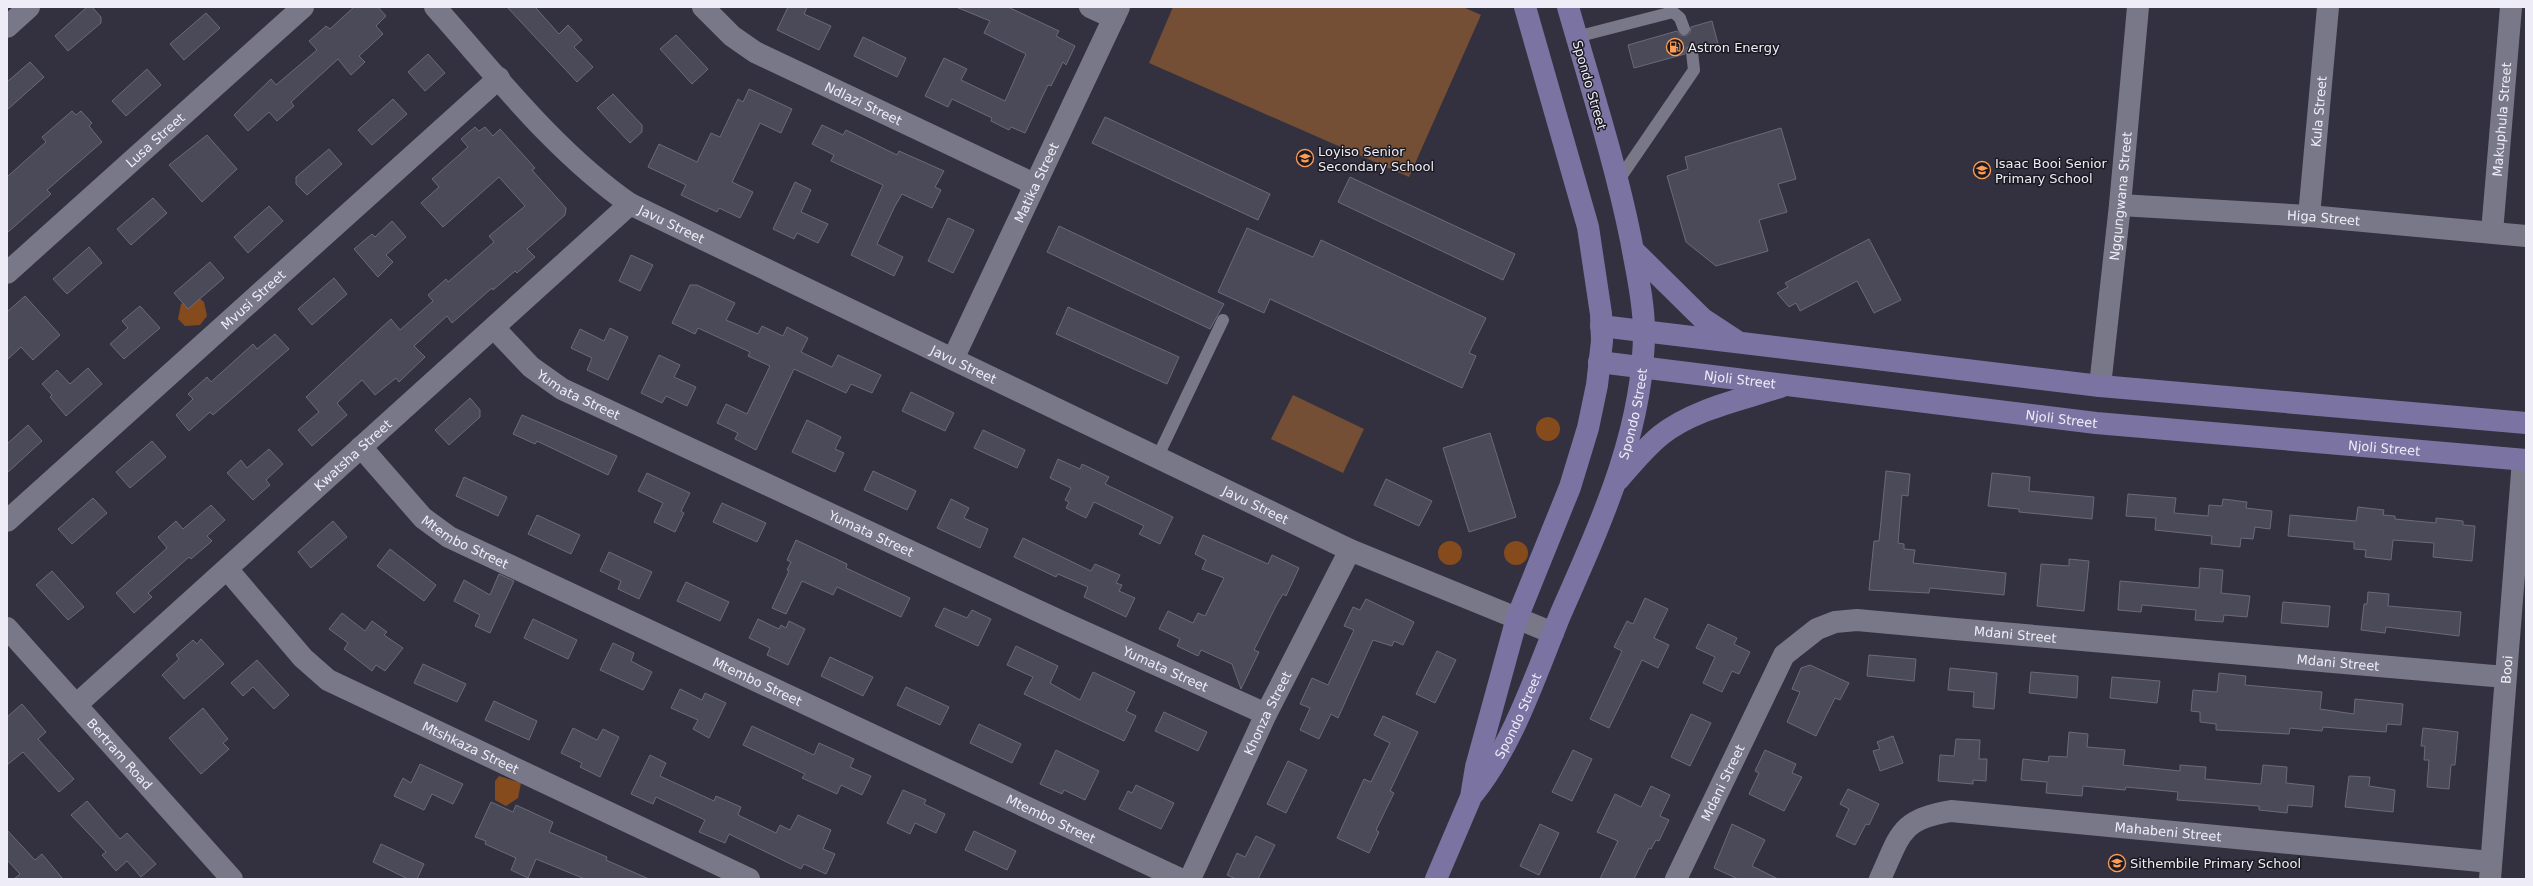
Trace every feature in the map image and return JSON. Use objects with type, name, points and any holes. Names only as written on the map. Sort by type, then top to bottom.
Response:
[{"type":"main road","name":"Spondo Street","points":[[1436,879],[1471,797],[1476,767],[1517,618],[1570,487],[1588,428],[1599,362],[1601,326],[1588,227],[1526,7]]},
{"type":"main road","name":"Spondo Street","points":[[1471,797],[1488,776],[1510,735],[1615,484],[1631,425],[1641,368],[1644,331],[1632,250],[1618,181],[1568,7]]},
{"type":"main road","points":[[1632,250],[1703,319],[1738,342]]},
{"type":"main road","points":[[1601,326],[2100,386],[2526,423]]},
{"type":"main road","name":"Njoli Street","points":[[1599,362],[2096,422],[2525,460]]},
{"type":"main road","points":[[1615,484],[1643,452],[1677,425],[1717,407],[1787,385]]},
{"type":"street","points":[[7,27],[29,7]]},
{"type":"street","name":"Lusa Street","points":[[7,273],[303,7]]},
{"type":"street","name":"Javu Street","points":[[435,7],[561,146],[606,187],[630,204],[1350,550],[1553,634]]},
{"type":"street","name":"Ndlazi Street","points":[[703,7],[732,36],[755,52],[1034,184]]},
{"type":"street","points":[[1090,7],[1116,13]]},
{"type":"street","name":"Ngqungwana Street","points":[[2100,386],[2120,205],[2138,7]]},
{"type":"street","name":"Kula Street","points":[[2309,216],[2328,7]]},
{"type":"street","name":"Makuphula Street","points":[[2492,232],[2511,7]]},
{"type":"street","name":"Matika Street","points":[[953,359],[1034,184],[1116,13]]},
{"type":"street","name":"Mvusi Street","points":[[7,520],[499,78]]},
{"type":"street","name":"Kwatsha Street","points":[[76,705],[630,204]]},
{"type":"street","name":"Higa Street","points":[[2120,205],[2309,216],[2526,236]]},
{"type":"street","name":"Yumata Street","points":[[494,328],[531,368],[562,389],[1062,622],[1266,714]]},
{"type":"street","name":"Mtembo Street","points":[[361,447],[423,518],[435,529],[454,540],[895,744],[1180,879]]},
{"type":"street","name":"Booi","points":[[2490,870],[2505,677],[2525,460]]},
{"type":"street","name":"Khonza Street","points":[[1190,879],[1266,714],[1350,550]]},
{"type":"street","name":"Mtshkaza Street","points":[[227,569],[304,658],[328,680],[749,879]]},
{"type":"street","name":"Mdani Street","points":[[1676,879],[1784,656],[1817,629],[1835,622],[1857,620],[1955,628],[2505,677]]},
{"type":"street","name":"Bertram Road","points":[[7,628],[232,879]]},
{"type":"street","name":"Mahabeni Street","points":[[1880,879],[1898,837],[1911,823],[1924,816],[1951,811],[2490,870]]},
{"type":"lane","points":[[1576,37],[1656,12],[1673,12],[1680,18],[1684,29]]},
{"type":"lane","points":[[1618,181],[1694,70],[1692,52]]},
{"type":"lane","points":[[1157,458],[1223,320]]},
{"type":"shaded area","points":[[1173,7],[1463,7],[1481,15],[1409,177],[1149,63]]},
{"type":"shaded area","points":[[197,296],[204,302],[207,316],[200,325],[185,326],[178,319],[181,304],[191,297]]},
{"type":"shaded area","points":[[1293,395],[1364,429],[1343,473],[1271,439]]},
{"type":"shaded area","points":[[1548,417],[1557,420],[1560,429],[1557,438],[1548,441],[1539,438],[1536,429],[1539,420]]},
{"type":"shaded area","points":[[1450,541],[1459,544],[1462,553],[1459,562],[1450,565],[1441,562],[1438,553],[1441,544]]},
{"type":"shaded area","points":[[1516,541],[1525,544],[1528,553],[1525,562],[1516,565],[1507,562],[1504,553],[1507,544]]},
{"type":"shaded area","points":[[499,776],[521,783],[518,798],[506,806],[495,800],[495,781]]},
{"type":"building","points":[[87,7],[92,7],[101,17],[101,23],[68,51],[55,36]]},
{"type":"building","points":[[354,7],[378,7],[386,16],[376,26],[383,34],[359,56],[365,62],[351,75],[338,59],[291,102],[294,106],[277,121],[269,112],[248,131],[234,115],[271,79],[276,85],[317,50],[309,41],[326,26],[330,29]]},
{"type":"building","points":[[507,7],[535,7],[559,34],[568,25],[582,40],[574,47],[593,67],[577,82]]},
{"type":"building","points":[[788,7],[807,7],[804,14],[831,26],[819,50],[777,30]]},
{"type":"building","points":[[956,7],[1008,7],[1059,31],[1056,36],[1075,46],[1066,65],[1063,62],[1051,86],[1048,85],[1025,133],[1011,127],[1009,130],[991,121],[992,118],[952,99],[948,107],[925,96],[944,58],[967,69],[961,80],[1005,101],[1026,54],[984,33],[990,21]]},
{"type":"building","points":[[206,13],[220,28],[184,60],[170,44]]},
{"type":"building","points":[[1712,21],[1718,44],[1699,50],[1695,45],[1691,45],[1685,49],[1685,54],[1634,68],[1628,45],[1677,31],[1680,35],[1686,36],[1690,33],[1691,27]]},
{"type":"building","points":[[676,35],[708,69],[692,84],[660,49]]},
{"type":"building","points":[[863,37],[906,58],[897,77],[854,56]]},
{"type":"building","points":[[428,54],[445,73],[425,91],[408,72]]},
{"type":"building","points":[[30,62],[44,77],[7,110],[7,82]]},
{"type":"building","points":[[147,69],[161,85],[126,116],[112,101]]},
{"type":"building","points":[[749,89],[792,109],[781,133],[760,123],[732,182],[753,192],[740,218],[719,208],[717,212],[681,195],[686,185],[648,167],[659,144],[697,162],[711,133],[720,137],[738,99],[743,102]]},
{"type":"building","points":[[613,94],[642,125],[642,132],[630,143],[597,108]]},
{"type":"building","points":[[393,99],[407,114],[372,145],[358,130]]},
{"type":"building","points":[[72,111],[76,115],[81,111],[92,123],[89,126],[102,142],[47,190],[51,194],[7,233],[7,177],[46,142],[42,137]]},
{"type":"building","points":[[1105,117],[1270,194],[1258,220],[1092,143]]},
{"type":"building","points":[[822,125],[843,135],[846,130],[897,155],[899,151],[944,171],[935,187],[941,190],[932,208],[902,194],[895,206],[877,244],[903,257],[894,276],[851,255],[883,185],[831,161],[834,155],[812,144]]},
{"type":"building","points":[[475,127],[479,131],[485,127],[493,136],[500,129],[535,168],[532,170],[566,208],[565,215],[527,249],[535,257],[517,273],[515,271],[493,290],[492,288],[452,323],[447,316],[414,346],[425,357],[399,382],[396,378],[375,395],[362,380],[337,403],[347,415],[312,446],[298,430],[319,412],[306,397],[391,319],[400,330],[433,301],[428,295],[446,279],[448,282],[494,242],[489,236],[525,206],[499,177],[443,227],[421,203],[439,187],[432,179],[468,147],[461,139]]},
{"type":"building","points":[[1781,128],[1796,179],[1778,184],[1787,212],[1759,220],[1768,251],[1716,266],[1686,242],[1667,176],[1688,169],[1685,157]]},
{"type":"building","points":[[207,135],[237,169],[202,202],[169,165]]},
{"type":"building","points":[[329,149],[342,164],[307,195],[296,184],[296,177]]},
{"type":"building","points":[[1350,177],[1515,254],[1503,280],[1338,202]]},
{"type":"building","points":[[795,182],[811,190],[801,212],[828,224],[818,243],[797,233],[794,239],[773,229]]},
{"type":"building","points":[[153,198],[167,213],[131,245],[117,229]]},
{"type":"building","points":[[269,206],[283,221],[248,253],[234,237]]},
{"type":"building","points":[[948,218],[974,230],[953,273],[928,261]]},
{"type":"building","points":[[392,221],[406,237],[386,255],[393,262],[378,277],[354,249],[372,234],[375,237]]},
{"type":"building","points":[[1059,226],[1224,304],[1210,329],[1047,252]]},
{"type":"building","points":[[1247,228],[1313,257],[1321,240],[1486,318],[1469,353],[1476,356],[1462,388],[1270,299],[1264,313],[1218,292]]},
{"type":"building","points":[[1869,239],[1901,300],[1874,313],[1857,281],[1800,311],[1796,303],[1789,307],[1777,293],[1788,287],[1785,283]]},
{"type":"building","points":[[89,247],[102,263],[67,294],[53,279]]},
{"type":"building","points":[[631,255],[653,265],[640,291],[619,281]]},
{"type":"building","points":[[210,262],[224,278],[188,309],[174,293]]},
{"type":"building","points":[[334,278],[347,294],[312,325],[298,309]]},
{"type":"building","points":[[690,285],[697,285],[735,303],[726,320],[758,334],[762,326],[783,336],[787,327],[808,338],[801,352],[832,367],[838,355],[881,375],[872,393],[851,384],[846,393],[794,369],[756,450],[735,439],[738,433],[717,423],[726,404],[747,414],[770,366],[748,356],[750,352],[698,328],[695,334],[672,323]]},
{"type":"building","points":[[25,296],[60,335],[33,360],[21,347],[7,360],[7,312]]},
{"type":"building","points":[[140,306],[160,328],[124,359],[110,344],[128,328],[122,321]]},
{"type":"building","points":[[1068,307],[1179,357],[1167,384],[1056,334]]},
{"type":"building","points":[[610,328],[628,337],[608,380],[587,370],[592,358],[571,348],[580,329],[604,341]]},
{"type":"building","points":[[275,334],[289,349],[213,415],[210,412],[189,431],[176,415],[193,399],[188,394],[207,377],[211,382],[253,344],[257,349]]},
{"type":"building","points":[[659,355],[680,365],[674,377],[696,387],[687,406],[666,396],[662,403],[641,393]]},
{"type":"building","points":[[88,368],[102,384],[66,416],[50,397],[52,395],[42,384],[57,370],[70,384]]},
{"type":"building","points":[[911,392],[954,413],[945,431],[902,411]]},
{"type":"building","points":[[470,398],[480,410],[480,417],[449,445],[435,430]]},
{"type":"building","points":[[522,415],[617,456],[608,475],[537,441],[535,444],[513,434]]},
{"type":"building","points":[[807,420],[841,437],[835,449],[844,453],[835,472],[792,452]]},
{"type":"building","points":[[28,425],[42,441],[7,473],[7,444]]},
{"type":"building","points":[[983,430],[1025,450],[1017,468],[974,448]]},
{"type":"building","points":[[1490,433],[1516,517],[1469,532],[1443,448]]},
{"type":"building","points":[[152,441],[166,457],[130,488],[116,472]]},
{"type":"building","points":[[269,449],[283,464],[266,480],[270,485],[253,500],[227,473],[241,460],[247,468]]},
{"type":"building","points":[[1058,459],[1080,469],[1082,464],[1109,477],[1105,484],[1173,517],[1160,544],[1139,534],[1144,526],[1094,502],[1086,518],[1066,508],[1069,502],[1065,500],[1071,488],[1050,478]]},
{"type":"building","points":[[873,471],[916,491],[907,510],[864,490]]},
{"type":"building","points":[[1886,471],[1910,474],[1908,496],[1902,495],[1898,543],[1904,544],[1904,549],[1915,550],[1913,563],[2006,573],[2004,595],[1930,588],[1929,593],[1869,590],[1874,541],[1879,541]]},
{"type":"building","points":[[647,473],[690,493],[681,511],[684,513],[675,532],[654,522],[663,503],[638,491]]},
{"type":"building","points":[[1992,473],[2030,477],[2029,491],[2094,497],[2092,519],[2019,512],[2019,509],[1988,506]]},
{"type":"building","points":[[464,477],[507,497],[498,516],[456,496]]},
{"type":"building","points":[[1386,479],[1432,501],[1419,526],[1374,505]]},
{"type":"building","points":[[2128,494],[2176,498],[2174,513],[2208,516],[2209,505],[2222,506],[2223,499],[2247,502],[2246,508],[2272,511],[2270,529],[2255,527],[2253,539],[2241,538],[2240,547],[2211,544],[2212,536],[2155,530],[2156,518],[2126,516]]},
{"type":"building","points":[[93,498],[107,513],[72,544],[58,529]]},
{"type":"building","points":[[951,499],[969,508],[964,518],[988,529],[980,548],[937,528]]},
{"type":"building","points":[[722,503],[766,523],[757,542],[713,522]]},
{"type":"building","points":[[211,505],[225,520],[207,536],[212,541],[191,559],[189,557],[148,593],[152,597],[134,613],[116,593],[167,548],[158,537],[176,521],[183,529]]},
{"type":"building","points":[[2358,507],[2384,510],[2383,515],[2395,516],[2395,519],[2436,523],[2436,518],[2463,521],[2463,525],[2475,526],[2472,561],[2433,557],[2434,543],[2393,540],[2391,560],[2365,557],[2366,550],[2354,549],[2354,542],[2288,536],[2290,515],[2356,521]]},
{"type":"building","points":[[537,515],[580,535],[571,554],[528,534]]},
{"type":"building","points":[[333,521],[347,537],[311,568],[298,552]]},
{"type":"building","points":[[1203,535],[1268,564],[1272,555],[1299,568],[1286,596],[1283,594],[1277,604],[1254,650],[1259,652],[1241,689],[1232,664],[1201,650],[1198,656],[1177,646],[1180,639],[1159,629],[1168,611],[1193,623],[1198,613],[1205,616],[1224,578],[1202,569],[1206,560],[1195,554]]},
{"type":"building","points":[[1023,538],[1091,571],[1095,564],[1120,575],[1116,583],[1122,585],[1119,591],[1135,598],[1126,617],[1084,597],[1088,587],[1058,574],[1056,577],[1014,557]]},
{"type":"building","points":[[796,540],[847,564],[846,568],[910,598],[901,617],[837,587],[833,595],[802,581],[786,614],[772,608],[789,571],[787,570],[791,562],[787,560]]},
{"type":"building","points":[[390,549],[436,585],[424,601],[377,566]]},
{"type":"building","points":[[609,552],[652,572],[639,599],[618,589],[621,581],[600,571]]},
{"type":"building","points":[[2069,559],[2089,561],[2084,611],[2037,606],[2041,564],[2069,566]]},
{"type":"building","points":[[2200,568],[2223,570],[2221,593],[2250,596],[2247,617],[2224,615],[2223,622],[2195,620],[2196,610],[2142,605],[2141,612],[2118,610],[2120,581],[2199,588]]},
{"type":"building","points":[[52,571],[84,607],[68,620],[36,585]]},
{"type":"building","points":[[499,574],[514,581],[490,633],[475,626],[480,615],[454,601],[464,580],[490,595]]},
{"type":"building","points":[[686,582],[729,602],[720,621],[677,601]]},
{"type":"building","points":[[2368,592],[2389,594],[2388,606],[2461,612],[2459,636],[2386,627],[2385,633],[2361,630],[2364,604],[2367,604]]},
{"type":"building","points":[[1645,598],[1668,609],[1654,638],[1669,645],[1658,668],[1642,660],[1609,728],[1590,719],[1622,651],[1614,647],[1627,621],[1633,624]]},
{"type":"building","points":[[1366,599],[1414,622],[1403,645],[1394,641],[1392,646],[1373,640],[1338,718],[1331,714],[1319,739],[1300,730],[1310,708],[1300,704],[1312,678],[1328,685],[1354,630],[1344,626],[1353,607],[1360,610]]},
{"type":"building","points":[[2283,602],[2330,606],[2328,627],[2281,623]]},
{"type":"building","points":[[944,608],[967,618],[972,610],[991,619],[978,646],[935,626]]},
{"type":"building","points":[[342,613],[365,631],[372,621],[387,632],[384,635],[403,648],[385,671],[376,665],[372,671],[344,649],[348,643],[329,629]]},
{"type":"building","points":[[533,619],[577,640],[568,659],[524,638]]},
{"type":"building","points":[[758,619],[779,629],[781,625],[786,628],[789,621],[805,629],[788,665],[767,655],[770,648],[749,638]]},
{"type":"building","points":[[1708,624],[1737,638],[1734,644],[1750,652],[1739,674],[1732,671],[1722,692],[1703,683],[1715,657],[1696,648]]},
{"type":"building","points":[[201,639],[224,664],[184,699],[162,675],[179,659],[176,655],[193,640],[197,644]]},
{"type":"building","points":[[613,643],[634,653],[631,661],[652,672],[643,690],[600,670]]},
{"type":"building","points":[[1016,646],[1058,666],[1050,683],[1080,700],[1093,672],[1135,692],[1126,711],[1136,716],[1124,741],[1024,694],[1033,677],[1007,665]]},
{"type":"building","points":[[1437,651],[1456,660],[1435,703],[1416,694]]},
{"type":"building","points":[[1869,655],[1916,659],[1914,681],[1867,676]]},
{"type":"building","points":[[830,657],[873,677],[863,696],[821,676]]},
{"type":"building","points":[[257,660],[289,695],[274,709],[253,687],[243,696],[231,683]]},
{"type":"building","points":[[423,664],[466,684],[457,702],[414,683]]},
{"type":"building","points":[[1810,665],[1849,683],[1840,700],[1835,698],[1816,736],[1787,722],[1800,692],[1792,689],[1801,668]]},
{"type":"building","points":[[1950,668],[1997,673],[1994,709],[1973,707],[1974,692],[1948,690]]},
{"type":"building","points":[[2031,672],[2078,676],[2077,698],[2029,693]]},
{"type":"building","points":[[2219,673],[2246,676],[2245,685],[2322,692],[2320,709],[2354,714],[2355,699],[2403,704],[2401,725],[2387,724],[2386,732],[2323,727],[2322,731],[2290,728],[2289,734],[2216,730],[2216,724],[2200,722],[2200,712],[2191,711],[2193,690],[2217,692]]},
{"type":"building","points":[[2112,677],[2160,681],[2157,703],[2110,698]]},
{"type":"building","points":[[906,687],[949,707],[940,725],[897,705]]},
{"type":"building","points":[[680,689],[702,700],[705,693],[726,703],[709,738],[693,729],[698,720],[671,708]]},
{"type":"building","points":[[494,701],[537,721],[529,740],[485,720]]},
{"type":"building","points":[[22,704],[46,732],[38,739],[74,779],[59,792],[23,752],[7,765],[7,717]]},
{"type":"building","points":[[203,708],[228,739],[223,743],[229,749],[201,774],[169,738]]},
{"type":"building","points":[[1164,712],[1207,732],[1198,751],[1155,731]]},
{"type":"building","points":[[1691,714],[1711,723],[1690,766],[1671,757]]},
{"type":"building","points":[[1383,716],[1418,732],[1390,791],[1394,793],[1376,830],[1379,832],[1369,853],[1337,838],[1364,779],[1371,782],[1390,743],[1374,735]]},
{"type":"building","points":[[979,724],[1021,744],[1012,763],[970,743]]},
{"type":"building","points":[[752,726],[814,755],[819,743],[854,759],[850,767],[871,776],[862,795],[841,785],[837,794],[802,778],[805,774],[743,745]]},
{"type":"building","points":[[573,728],[597,740],[603,729],[619,737],[600,777],[580,767],[582,763],[561,753]]},
{"type":"building","points":[[2423,728],[2458,732],[2455,765],[2451,765],[2449,789],[2427,787],[2429,760],[2424,760],[2425,746],[2421,746]]},
{"type":"building","points":[[2069,732],[2088,734],[2087,747],[2125,750],[2123,765],[2180,771],[2180,765],[2206,767],[2205,779],[2261,784],[2263,765],[2287,767],[2286,783],[2314,786],[2312,807],[2288,805],[2287,813],[2259,810],[2259,806],[2177,800],[2178,792],[2126,787],[2125,790],[2083,786],[2082,796],[2046,793],[2047,782],[2021,780],[2023,759],[2048,762],[2049,756],[2067,757]]},
{"type":"building","points":[[1893,736],[1903,763],[1880,771],[1873,751],[1880,749],[1877,742]]},
{"type":"building","points":[[1956,739],[1980,740],[1979,759],[1987,759],[1986,781],[1973,780],[1973,784],[1938,781],[1940,755],[1954,756]]},
{"type":"building","points":[[1056,750],[1099,771],[1085,800],[1064,790],[1062,794],[1040,784]]},
{"type":"building","points":[[1573,750],[1592,759],[1572,801],[1552,792]]},
{"type":"building","points":[[1765,750],[1796,764],[1792,773],[1802,777],[1784,811],[1749,794],[1759,773],[1755,771]]},
{"type":"building","points":[[650,755],[666,763],[660,776],[714,801],[716,796],[741,807],[738,815],[776,833],[780,825],[790,830],[798,815],[831,830],[823,849],[835,854],[826,874],[804,864],[801,869],[729,834],[725,843],[699,832],[705,820],[656,797],[653,804],[631,794]]},
{"type":"building","points":[[1288,761],[1307,770],[1286,813],[1267,804]]},
{"type":"building","points":[[420,764],[463,784],[453,804],[432,794],[424,810],[394,796],[403,778],[411,783]]},
{"type":"building","points":[[2349,776],[2370,777],[2369,786],[2395,790],[2393,812],[2345,807]]},
{"type":"building","points":[[1136,785],[1174,803],[1161,829],[1119,809],[1128,791],[1132,793]]},
{"type":"building","points":[[1651,786],[1670,795],[1660,816],[1669,820],[1659,841],[1656,840],[1651,849],[1649,848],[1634,879],[1600,879],[1618,841],[1597,832],[1615,794],[1641,807]]},
{"type":"building","points":[[1848,789],[1879,804],[1869,825],[1866,824],[1855,845],[1836,836],[1849,809],[1840,804]]},
{"type":"building","points":[[903,790],[926,800],[924,804],[945,814],[936,833],[915,823],[910,834],[887,823]]},
{"type":"building","points":[[87,801],[120,839],[127,833],[156,864],[141,877],[127,861],[116,871],[102,855],[106,852],[71,815]]},
{"type":"building","points":[[491,802],[513,812],[516,805],[553,822],[549,832],[607,857],[606,860],[649,879],[585,879],[536,859],[528,878],[511,870],[516,858],[485,844],[486,841],[475,837]]},
{"type":"building","points":[[1540,824],[1559,833],[1539,875],[1520,866]]},
{"type":"building","points":[[1732,824],[1765,840],[1752,866],[1778,879],[1738,879],[1714,868]]},
{"type":"building","points":[[7,830],[35,860],[42,854],[63,879],[14,879],[20,874],[7,860]]},
{"type":"building","points":[[974,831],[1016,851],[1007,870],[965,850]]},
{"type":"building","points":[[1256,836],[1275,845],[1258,879],[1236,879],[1227,875],[1237,853],[1245,857]]},
{"type":"building","points":[[381,844],[424,864],[417,879],[408,879],[373,862]]},
{"type":"place","name":"Astron Energy","points":[[1675,47]]},
{"type":"place","name":"Loyiso Senior Secondary School","points":[[1305,158]]},
{"type":"place","name":"Isaac Booi Senior Primary School","points":[[1982,170]]},
{"type":"place","name":"Sithembile Primary School","points":[[2117,863]]}]
